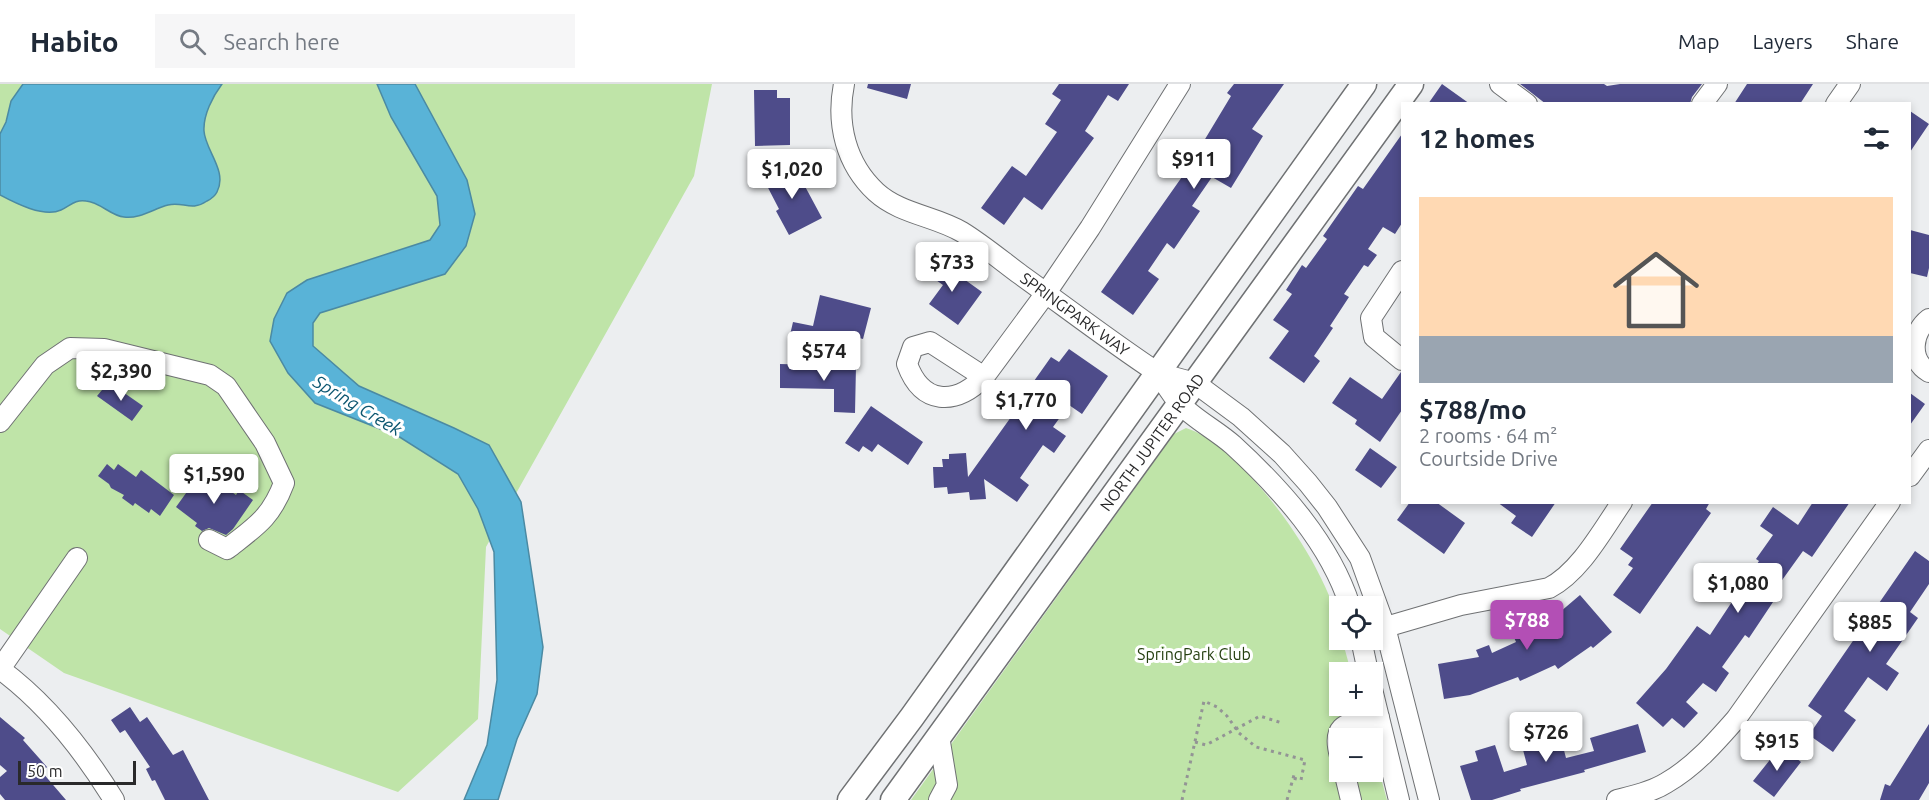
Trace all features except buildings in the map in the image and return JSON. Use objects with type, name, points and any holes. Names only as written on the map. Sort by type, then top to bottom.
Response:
[{"type":"main road","points":[[850,800],[912,717],[1364,84]]},
{"type":"main road","name":"NORTH JUPITER ROAD","points":[[893,800],[1410,84]]},
{"type":"main road","points":[[912,717],[939,736]]},
{"type":"street","name":"SPRINGPARK WAY","points":[[844,84],[841,120],[846,149],[876,192],[906,210],[960,231],[1158,373],[1180,404],[1256,466],[1302,519],[1333,565],[1346,596]]},
{"type":"street","points":[[984,377],[1046,293],[1090,228],[1180,84]]},
{"type":"street","points":[[1500,84],[1524,102]]},
{"type":"street","points":[[1704,102],[1717,84]]},
{"type":"street","points":[[1837,102],[1850,84]]},
{"type":"street","points":[[1401,273],[1371,318],[1374,337],[1401,359]]},
{"type":"street","points":[[1929,319],[1921,325],[1914,340],[1916,356],[1924,369],[1929,372]]},
{"type":"street","points":[[0,422],[45,365],[70,348],[104,349],[210,375],[226,386],[265,442],[284,483],[277,502],[260,523],[227,549],[209,540]]},
{"type":"street","name":"SPRINGPARK WAY","points":[[1158,373],[1195,383],[1241,417],[1274,447],[1320,499],[1360,558],[1370,596]]},
{"type":"street","points":[[1911,475],[1929,450]]},
{"type":"street","points":[[1383,628],[1461,605],[1549,588],[1561,582],[1572,572],[1621,504]]},
{"type":"street","points":[[1617,800],[1665,784],[1686,770],[1713,745],[1736,719],[1889,504]]},
{"type":"street","points":[[77,558],[0,669],[16,681],[56,721],[95,769],[114,800]]},
{"type":"street","name":"SPRINGPARK WAY","points":[[1383,643],[1429,800]]},
{"type":"street","points":[[1341,728],[1379,717],[1399,800]]},
{"type":"street","points":[[939,736],[947,785],[939,800]]},
{"type":"street","points":[[1347,782],[1351,800]]},
{"type":"path","points":[[1182,800],[1204,701],[1217,707],[1256,747],[1305,760],[1301,780],[1293,776],[1287,800]]},
{"type":"path","points":[[1195,742],[1206,745],[1260,716],[1282,723]]},
{"type":"green space","points":[[0,84],[712,84],[694,176],[486,547],[478,719],[398,792],[64,673],[0,629]]},
{"type":"green space","name":"SpringPark Club","points":[[1186,428],[1209,439],[1234,460],[1260,486],[1306,550],[1329,597],[1329,650],[1345,650],[1348,662],[1329,662],[1329,716],[1363,716],[1366,728],[1329,728],[1329,782],[1382,782],[1387,800],[911,800],[1174,434]]},
{"type":"water","points":[[23,84],[222,84],[209,106],[204,125],[205,138],[220,176],[217,192],[210,199],[196,206],[173,204],[130,217],[119,216],[96,204],[82,201],[54,212],[38,211],[0,195],[0,134],[6,122],[11,101]]},
{"type":"water","name":"Spring Creek","points":[[377,84],[415,84],[467,180],[475,214],[466,246],[445,274],[320,313],[313,323],[313,346],[359,386],[489,445],[521,502],[543,647],[537,694],[517,739],[498,800],[464,800],[487,745],[497,680],[494,552],[478,509],[458,474],[398,436],[315,403],[288,373],[270,341],[274,319],[287,293],[307,280],[430,240],[440,225],[437,196],[391,117]]}]
